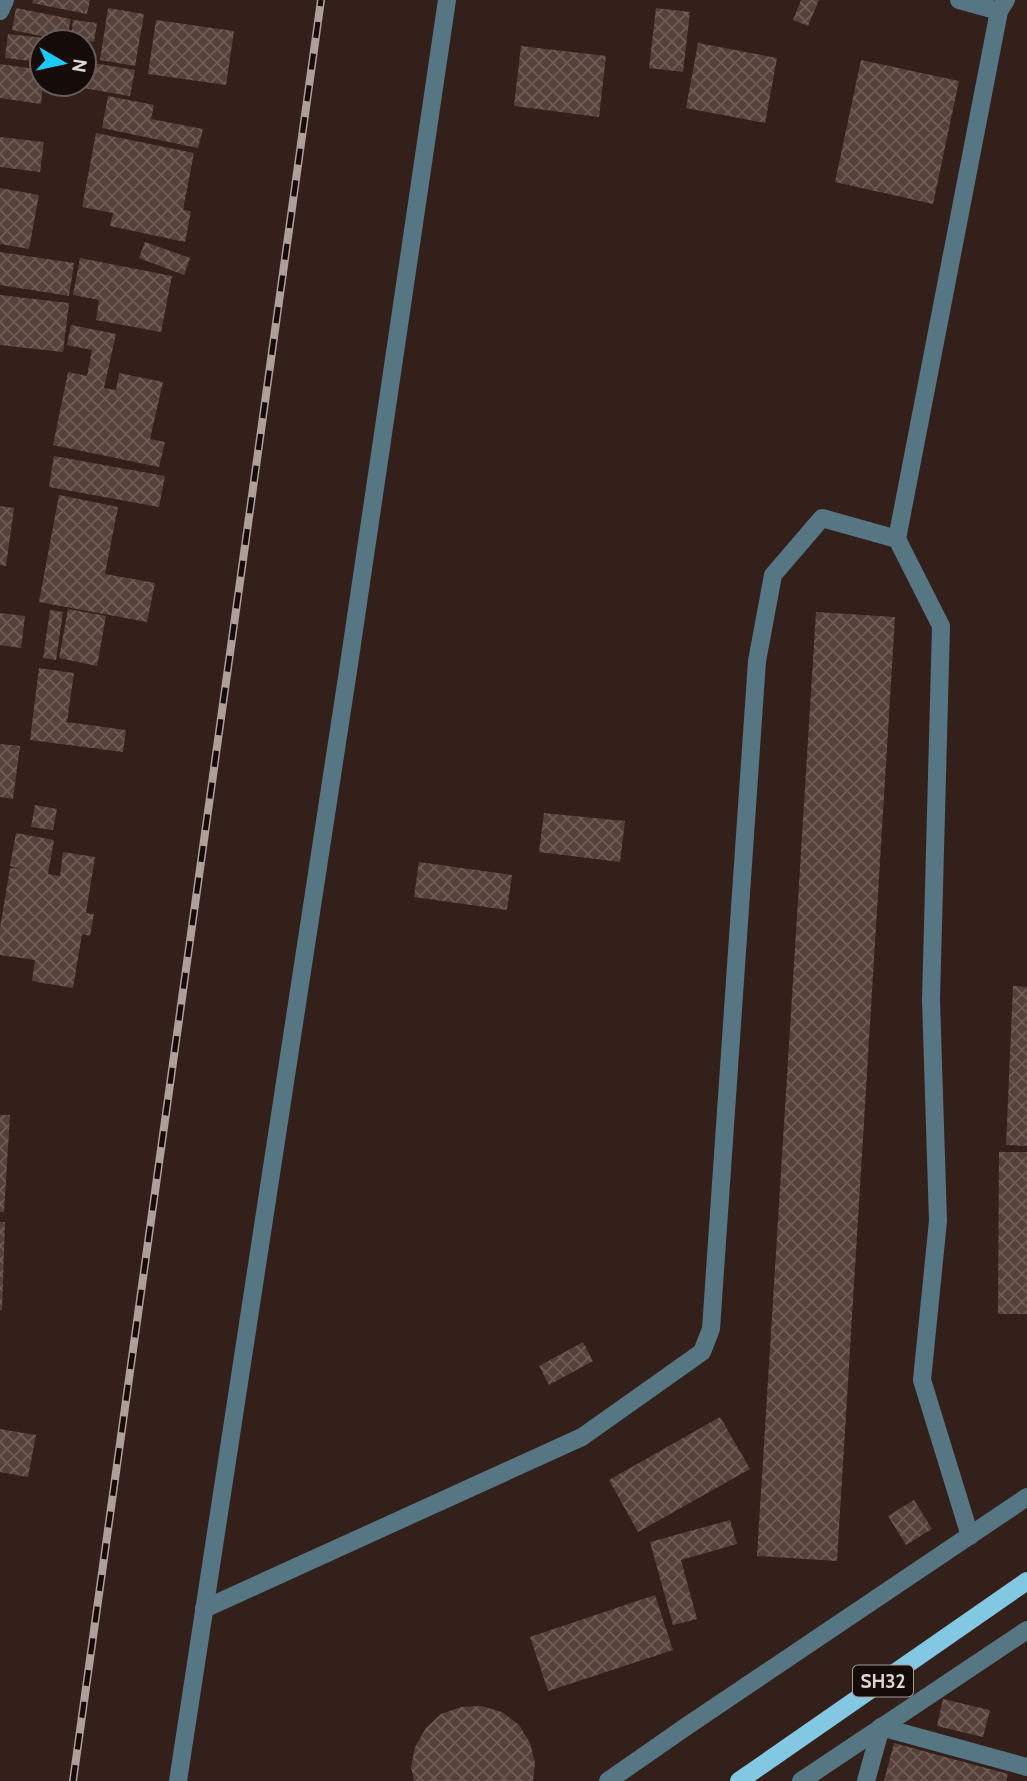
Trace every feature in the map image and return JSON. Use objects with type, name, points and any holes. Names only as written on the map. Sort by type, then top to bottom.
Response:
[{"type":"main road","name":"SH32","points":[[739,1781],[1027,1581]]},
{"type":"street","points":[[0,11],[5,0]]},
{"type":"street","points":[[178,1781],[350,657],[447,0]]},
{"type":"street","points":[[959,0],[1002,6],[897,539],[941,626],[931,1000],[938,1221],[922,1380],[970,1535]]},
{"type":"street","points":[[204,1609],[582,1437],[702,1352],[711,1329],[757,661],[773,575],[822,518],[897,539]]},
{"type":"street","points":[[608,1781],[1027,1497]]},
{"type":"street","points":[[801,1781],[1027,1630]]},
{"type":"street","points":[[881,1727],[1027,1767]]},
{"type":"street","points":[[866,1781],[881,1727]]},
{"type":"building","points":[[33,0],[90,0],[87,14],[32,3]]},
{"type":"building","points":[[801,0],[819,0],[808,26],[793,20]]},
{"type":"building","points":[[16,8],[71,19],[69,28],[28,28],[28,33],[12,30]]},
{"type":"building","points":[[108,8],[144,14],[135,66],[100,60]]},
{"type":"building","points":[[656,8],[690,12],[683,72],[649,68]]},
{"type":"building","points":[[73,20],[97,23],[96,28],[72,28]]},
{"type":"building","points":[[156,20],[234,31],[226,85],[148,74]]},
{"type":"building","points":[[8,34],[28,36],[28,61],[5,58]]},
{"type":"building","points":[[698,43],[777,58],[765,123],[686,108]]},
{"type":"building","points":[[521,46],[606,56],[599,117],[514,106]]},
{"type":"building","points":[[861,60],[959,81],[933,204],[835,182]]},
{"type":"building","points":[[0,64],[28,68],[28,98],[42,98],[41,104],[0,98]]},
{"type":"building","points":[[98,64],[135,70],[130,96],[98,91]]},
{"type":"building","points":[[108,96],[154,105],[151,119],[203,129],[198,148],[102,128]]},
{"type":"building","points":[[96,133],[194,153],[183,210],[191,211],[185,242],[110,226],[113,213],[82,207]]},
{"type":"building","points":[[0,137],[44,142],[40,172],[0,167]]},
{"type":"building","points":[[0,188],[39,195],[29,249],[0,244]]},
{"type":"building","points":[[145,242],[190,258],[184,275],[139,258]]},
{"type":"building","points":[[0,252],[74,263],[69,296],[0,285]]},
{"type":"building","points":[[80,258],[172,276],[161,332],[96,320],[99,300],[73,295]]},
{"type":"building","points":[[0,295],[69,303],[63,352],[0,345]]},
{"type":"building","points":[[71,325],[116,334],[104,388],[116,390],[119,373],[163,382],[150,439],[165,442],[159,467],[53,445],[68,372],[87,376],[92,350],[67,345]]},
{"type":"building","points":[[54,456],[165,476],[159,507],[49,487]]},
{"type":"building","points":[[59,495],[118,507],[105,574],[155,583],[147,622],[39,602]]},
{"type":"building","points":[[0,506],[14,508],[6,566],[0,565]]},
{"type":"building","points":[[68,609],[106,616],[97,666],[59,658]]},
{"type":"building","points":[[50,610],[63,612],[56,660],[43,658]]},
{"type":"building","points":[[816,612],[895,617],[837,1561],[757,1556]]},
{"type":"building","points":[[0,613],[25,616],[21,648],[0,645]]},
{"type":"building","points":[[39,668],[74,673],[67,722],[126,730],[123,752],[30,740]]},
{"type":"building","points":[[0,744],[20,746],[13,799],[0,797]]},
{"type":"building","points":[[35,805],[57,809],[53,830],[31,827]]},
{"type":"building","points":[[544,813],[625,821],[620,862],[539,852]]},
{"type":"building","points":[[16,833],[54,840],[48,874],[60,876],[63,852],[95,857],[86,913],[94,914],[90,936],[82,934],[73,988],[32,981],[35,960],[0,955],[0,928],[10,868],[21,869],[10,866]]},
{"type":"building","points":[[419,862],[512,875],[507,910],[414,897]]},
{"type":"building","points":[[1013,986],[1027,987],[1027,1146],[1006,1145]]},
{"type":"building","points":[[0,1115],[10,1115],[4,1212],[0,1212]]},
{"type":"building","points":[[999,1152],[1027,1152],[1027,1314],[998,1314]]},
{"type":"building","points":[[0,1222],[5,1222],[2,1310],[0,1310]]},
{"type":"building","points":[[583,1342],[593,1361],[549,1385],[539,1366]]},
{"type":"building","points":[[720,1417],[750,1469],[638,1532],[609,1480]]},
{"type":"building","points":[[0,1429],[36,1435],[28,1477],[0,1472]]},
{"type":"building","points":[[914,1500],[932,1529],[906,1545],[888,1516]]},
{"type":"building","points":[[730,1520],[737,1544],[681,1560],[697,1619],[673,1625],[650,1542]]},
{"type":"building","points":[[655,1595],[673,1650],[548,1691],[530,1637]]},
{"type":"building","points":[[943,1699],[990,1710],[983,1737],[937,1726]]},
{"type":"building","points":[[482,1706],[502,1712],[519,1725],[530,1743],[535,1763],[533,1781],[414,1781],[411,1767],[415,1747],[426,1728],[441,1714],[461,1707]]},
{"type":"building","points":[[894,1743],[1008,1774],[1006,1781],[884,1781]]},
{"type":"railway","points":[[73,1781],[321,0]]}]
